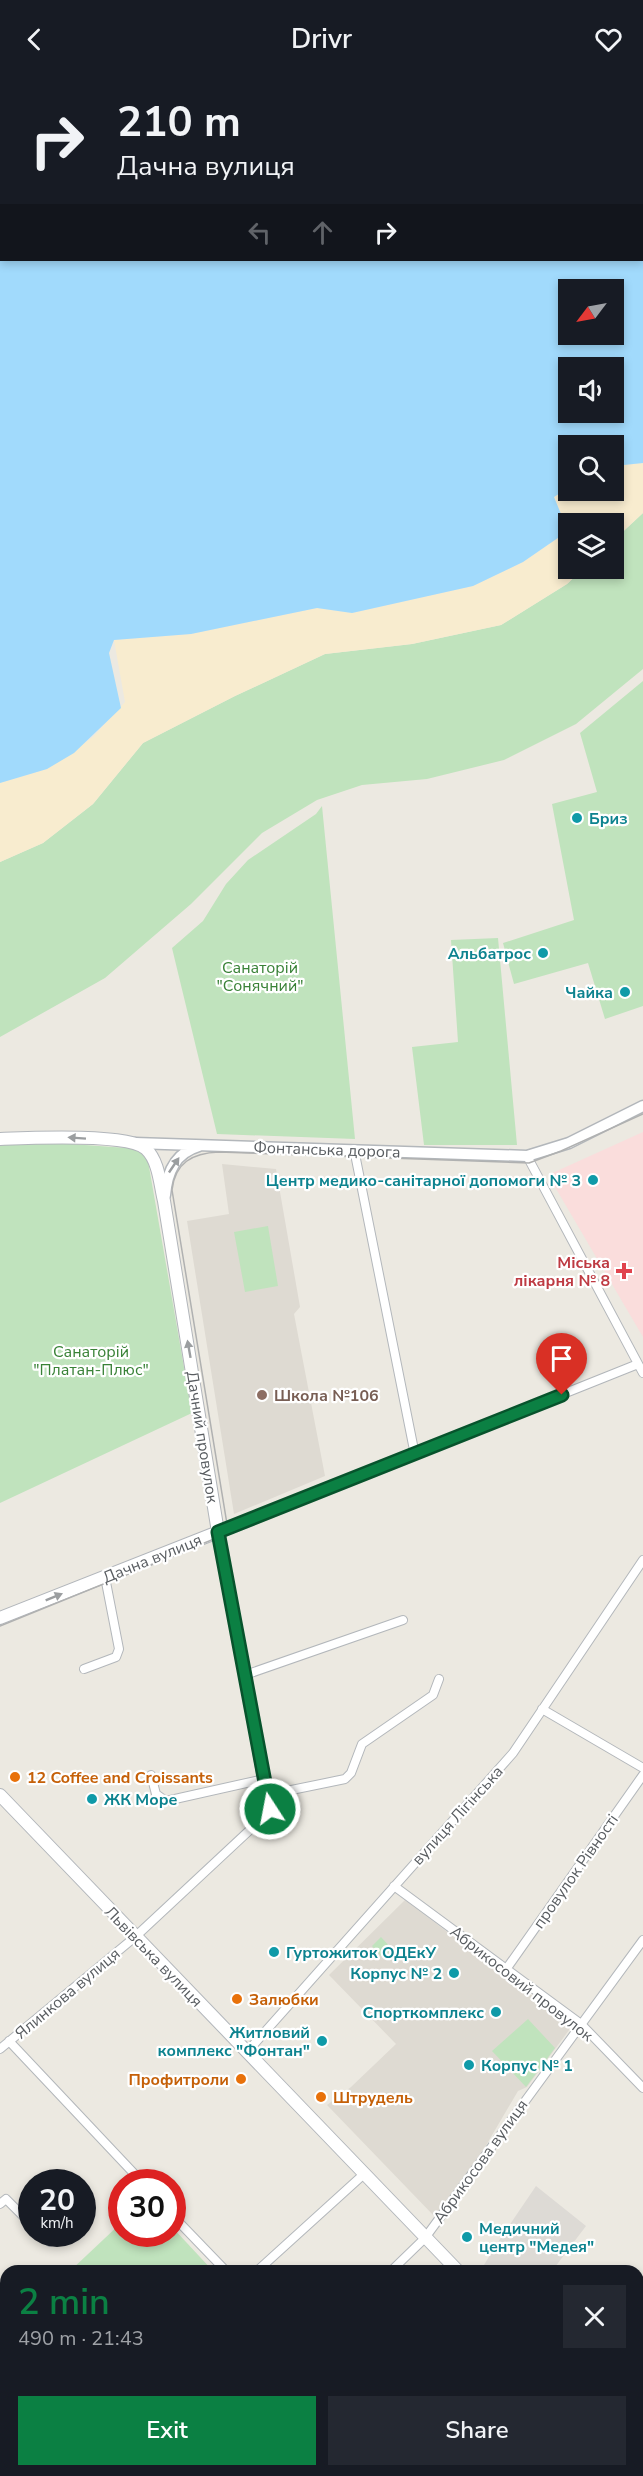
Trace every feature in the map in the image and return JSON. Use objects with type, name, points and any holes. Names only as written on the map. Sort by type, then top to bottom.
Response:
[{"type":"main road","name":"Фонтанська дорога","points":[[0,1138],[61,1137],[135,1143]]},
{"type":"main road","name":"Дачний провулок","points":[[135,1143],[148,1150],[152,1157],[164,1201],[218,1532]]},
{"type":"main road","name":"Дачна вулиця","points":[[0,1618],[218,1532]]},
{"type":"main road","name":"Львівська вулиця","points":[[0,1795],[452,2265]]},
{"type":"street","name":"Фонтанська дорога","points":[[135,1143],[527,1155],[569,1143],[643,1106]]},
{"type":"street","name":"Дачний провулок","points":[[164,1201],[167,1177],[176,1159],[191,1149],[206,1145]]},
{"type":"street","points":[[354,1149],[416,1455]]},
{"type":"street","points":[[527,1155],[536,1177],[643,1372]]},
{"type":"street","name":"Дачна вулиця","points":[[218,1532],[416,1455],[638,1364]]},
{"type":"street","name":"Дачний провулок","points":[[135,1937],[267,1816],[270,1809],[218,1532]]},
{"type":"street","name":"вулиця Лігінська","points":[[247,2052],[513,1753],[643,1560]]},
{"type":"street","points":[[84,1669],[116,1658],[119,1649],[105,1577]]},
{"type":"street","points":[[245,1675],[403,1620]]},
{"type":"street","points":[[267,1795],[345,1779],[351,1773],[362,1744],[433,1695],[439,1679]]},
{"type":"street","points":[[542,1709],[643,1768]]},
{"type":"street","points":[[151,1775],[156,1794],[166,1801],[264,1779]]},
{"type":"street","name":"провулок Рівності","points":[[507,1968],[643,1775]]},
{"type":"street","name":"Абрикосовий провулок","points":[[394,1886],[580,2024],[643,2088]]},
{"type":"street","name":"Ялинкова вулиця","points":[[0,2049],[135,1937]]},
{"type":"street","name":"Абрикосова вулиця","points":[[397,2265],[425,2238],[643,1940]]},
{"type":"street","points":[[9,2041],[130,2169]]},
{"type":"street","points":[[264,2265],[364,2174]]},
{"type":"street","points":[[0,2204],[6,2199],[18,2211]]},
{"type":"street","points":[[186,2229],[220,2265]]},
{"type":"shaded area","name":"Міська лікарня № 8","points":[[643,1132],[643,1337],[548,1175]]},
{"type":"shaded area","name":"Школа №106","points":[[222,1164],[276,1169],[300,1307],[294,1314],[325,1476],[234,1514],[187,1221],[229,1214]]},
{"type":"shaded area","points":[[405,1900],[572,2026],[527,2087],[518,2091],[481,2154],[435,2217],[327,2105],[351,2087],[396,2044],[329,1975]]},
{"type":"shaded area","points":[[536,2186],[586,2226],[557,2265],[484,2265]]},
{"type":"green space","points":[[643,513],[643,669],[576,724],[504,760],[427,779],[362,785],[317,800],[262,833],[191,904],[105,978],[0,1037],[0,862],[43,843],[93,804],[143,743],[235,696],[325,654],[412,644],[501,625],[572,579],[624,579],[624,531]]},
{"type":"green space","points":[[643,681],[643,1006],[605,1019],[588,963],[514,984],[503,943],[574,920],[552,804],[597,792],[580,733]]},
{"type":"green space","name":"Санаторій \"Сонячний\"","points":[[322,806],[355,1139],[217,1134],[172,948],[203,921],[226,884],[248,860],[316,814]]},
{"type":"green space","points":[[498,938],[517,1145],[424,1145],[412,1047],[458,1042],[451,940]]},
{"type":"green space","name":"Санаторій \"Платан-Плюс\"","points":[[57,1143],[141,1149],[148,1161],[192,1413],[0,1503],[0,1145]]},
{"type":"green space","points":[[268,1226],[278,1286],[245,1292],[234,1232]]},
{"type":"green space","points":[[381,1937],[392,1949],[383,1958],[372,1946]]},
{"type":"green space","points":[[528,2019],[555,2048],[526,2087],[492,2051]]},
{"type":"green space","points":[[108,2235],[108,2247],[186,2247],[186,2242],[207,2265],[76,2265]]},
{"type":"sand","points":[[643,463],[643,513],[624,531],[624,513],[561,513],[554,497],[558,494],[558,501],[624,501],[624,465]]},
{"type":"sand","points":[[558,538],[558,579],[572,579],[501,625],[412,644],[325,654],[235,696],[143,743],[93,804],[43,843],[0,862],[0,783],[47,769],[93,737],[125,702],[114,640],[191,634],[317,608],[352,613],[473,586],[523,562]]},
{"type":"water","points":[[0,261],[643,261],[643,463],[624,465],[624,435],[558,435],[558,494],[554,497],[561,513],[558,513],[558,538],[523,562],[473,586],[352,613],[317,608],[191,634],[114,640],[109,653],[121,708],[74,753],[47,769],[0,783]]},
{"type":"tram line","points":[[0,1626],[219,1537],[228,1530],[172,1190],[177,1173],[186,1161],[193,1157],[219,1152],[529,1163],[643,1114]]},
{"type":"place","name":"Бриз","points":[[577,818]]},
{"type":"place","name":"Альбатрос","points":[[543,953]]},
{"type":"place","name":"Чайка","points":[[625,992]]},
{"type":"place","name":"Центр медико-санітарної допомоги № 3","points":[[593,1180]]},
{"type":"place","name":"Міська лікарня № 8","points":[[624,1271]]},
{"type":"place","name":"Школа №106","points":[[262,1395]]},
{"type":"place","name":"12 Coffee and Croissants","points":[[15,1777]]},
{"type":"place","name":"ЖК Море","points":[[92,1799]]},
{"type":"place","name":"Гуртожиток ОДЕкУ","points":[[274,1952]]},
{"type":"place","name":"Корпус № 2","points":[[454,1973]]},
{"type":"place","name":"Залюбки","points":[[237,1999]]},
{"type":"place","name":"Спорткомплекс","points":[[496,2012]]},
{"type":"place","name":"Житловий комплекс \"Фонтан\"","points":[[322,2041]]},
{"type":"place","name":"Корпус № 1","points":[[469,2065]]},
{"type":"place","name":"Профитроли","points":[[241,2079]]},
{"type":"place","name":"Штрудель","points":[[321,2097]]},
{"type":"place","name":"Медичний центр \"Медея\"","points":[[467,2237]]},
{"type":"route","points":[[270,1809],[218,1532],[562,1395]]}]
